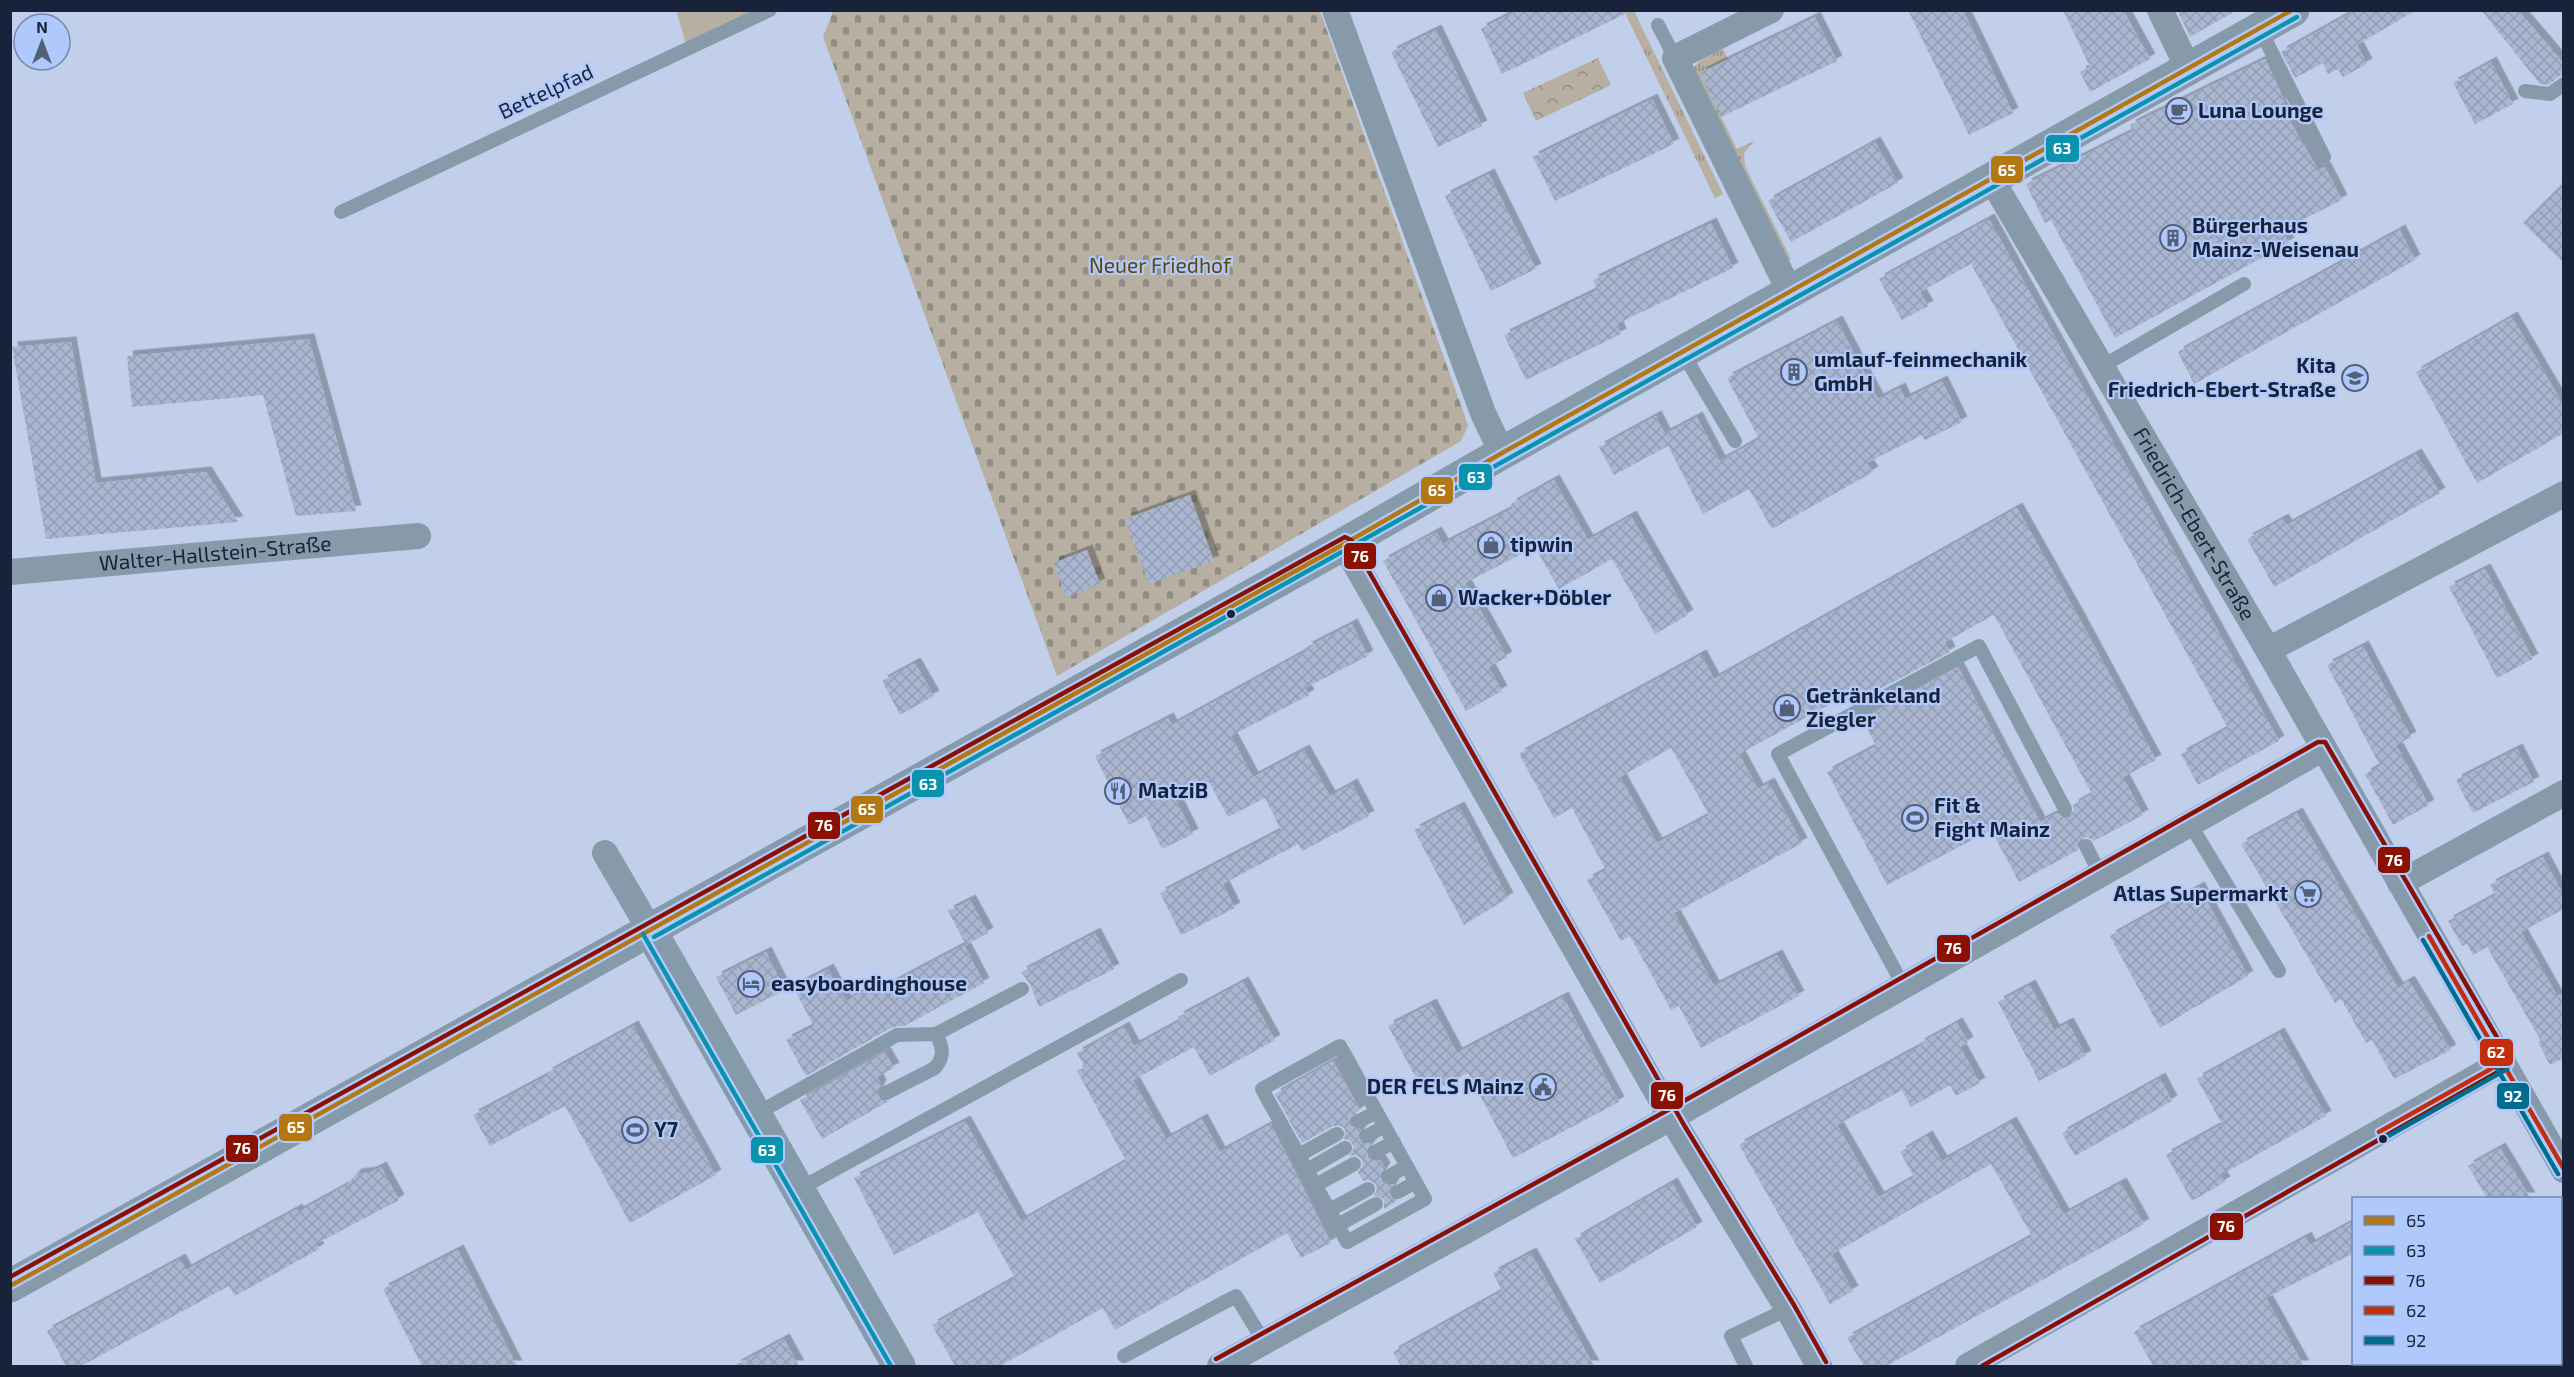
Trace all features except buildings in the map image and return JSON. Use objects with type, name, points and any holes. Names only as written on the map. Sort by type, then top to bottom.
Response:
[{"type":"street","points":[[1335,10],[1483,413],[1502,453]]},
{"type":"street","points":[[1771,10],[1675,58],[1790,292]]},
{"type":"street","points":[[2160,10],[2188,68]]},
{"type":"street","points":[[10,1286],[1344,544],[1502,453],[2293,10]]},
{"type":"street","name":"Friedrich-Ebert-Straße","points":[[1992,180],[2268,650],[2322,749],[2564,1170]]},
{"type":"street","points":[[2268,650],[2564,494]]},
{"type":"street","name":"Walter-Hallstein-Straße","points":[[10,572],[418,536]]},
{"type":"street","points":[[1344,544],[1672,1117],[1788,1309],[1819,1366]]},
{"type":"street","points":[[1220,1366],[1672,1117],[2322,749]]},
{"type":"street","points":[[2400,883],[2564,793]]},
{"type":"street","points":[[605,853],[899,1366]]},
{"type":"street","points":[[1968,1366],[2503,1062]]},
{"type":"lane","name":"Bettelpfad","points":[[341,212],[770,10]]},
{"type":"lane","points":[[1658,25],[1675,58]]},
{"type":"lane","points":[[2260,29],[2324,157]]},
{"type":"lane","points":[[2525,91],[2550,94],[2564,84]]},
{"type":"lane","points":[[2101,367],[2244,284]]},
{"type":"lane","points":[[1682,352],[1736,441]]},
{"type":"lane","points":[[1903,985],[1778,754],[1978,646],[2065,809]]},
{"type":"lane","points":[[2190,824],[2279,971]]},
{"type":"lane","points":[[2086,846],[2100,874]]},
{"type":"lane","points":[[799,1189],[1181,980]]},
{"type":"lane","points":[[756,1114],[897,1035],[936,1035],[1022,989]]},
{"type":"lane","points":[[886,1093],[935,1068],[943,1054],[936,1035]]},
{"type":"lane","points":[[1340,1046],[1385,1126],[1425,1199],[1347,1242],[1262,1089],[1340,1046]]},
{"type":"lane","points":[[1359,1121],[1377,1112]]},
{"type":"lane","points":[[1367,1136],[1385,1126]]},
{"type":"lane","points":[[1299,1155],[1337,1134]]},
{"type":"lane","points":[[1376,1152],[1394,1142]]},
{"type":"lane","points":[[1307,1170],[1345,1148]]},
{"type":"lane","points":[[1316,1185],[1354,1164]]},
{"type":"lane","points":[[1389,1176],[1407,1166]]},
{"type":"lane","points":[[1398,1192],[1416,1182]]},
{"type":"lane","points":[[1330,1210],[1368,1189]]},
{"type":"lane","points":[[1338,1226],[1376,1204]]},
{"type":"lane","points":[[1124,1356],[1236,1296],[1264,1342]]},
{"type":"lane","points":[[1746,1366],[1731,1336],[1788,1309]]},
{"type":"green space","points":[[676,10],[753,11],[686,44]]},
{"type":"green space","name":"Neuer Friedhof","points":[[833,11],[1320,11],[1468,426],[1461,441],[1057,676],[823,37]]},
{"type":"green space","points":[[1624,11],[1634,11],[1723,194],[1715,198]]},
{"type":"green space","points":[[1723,49],[1728,59],[1700,73],[1737,149],[1754,141],[1744,153],[1745,166],[1791,259],[1786,262],[1693,69],[1700,60]]},
{"type":"green space","points":[[1598,58],[1611,85],[1536,121],[1523,93]]},
{"type":"transit line","name":"65","points":[[10,1286],[1344,544],[2292,10]]},
{"type":"transit line","name":"63","points":[[654,937],[2297,17]]},
{"type":"transit line","name":"76","points":[[10,1277],[1345,537],[1351,540],[1684,1125],[1794,1305],[1826,1362]]},
{"type":"transit line","name":"76","points":[[1216,1359],[1668,1110],[2318,742],[2325,742],[2509,1058],[2510,1065],[1982,1366]]},
{"type":"transit line","name":"63","points":[[643,934],[891,1366]]},
{"type":"transit line","name":"62","points":[[2429,936],[2564,1169]]},
{"type":"transit line","name":"92","points":[[2423,940],[2558,1174]]},
{"type":"transit line","name":"62","points":[[2379,1132],[2503,1062]]},
{"type":"transit line","name":"92","points":[[2383,1139],[2507,1069]]},
{"type":"place","name":"Luna Lounge","points":[[2179,111]]},
{"type":"place","name":"Bürgerhaus Mainz-Weisenau","points":[[2173,238]]},
{"type":"place","name":"umlauf-feinmechanik GmbH","points":[[1794,372]]},
{"type":"place","name":"Kita Friedrich-Ebert-Straße","points":[[2355,378]]},
{"type":"place","name":"tipwin","points":[[1491,545]]},
{"type":"place","name":"Wacker+Döbler","points":[[1439,598]]},
{"type":"place","name":"Getränkeland Ziegler","points":[[1787,708]]},
{"type":"place","name":"MatziB","points":[[1118,791]]},
{"type":"place","name":"Fit & Fight Mainz","points":[[1915,818]]},
{"type":"place","name":"Atlas Supermarkt","points":[[2308,894]]},
{"type":"place","name":"easyboardinghouse","points":[[751,984]]},
{"type":"place","name":"DER FELS Mainz","points":[[1543,1087]]},
{"type":"place","name":"Y7","points":[[635,1130]]}]
